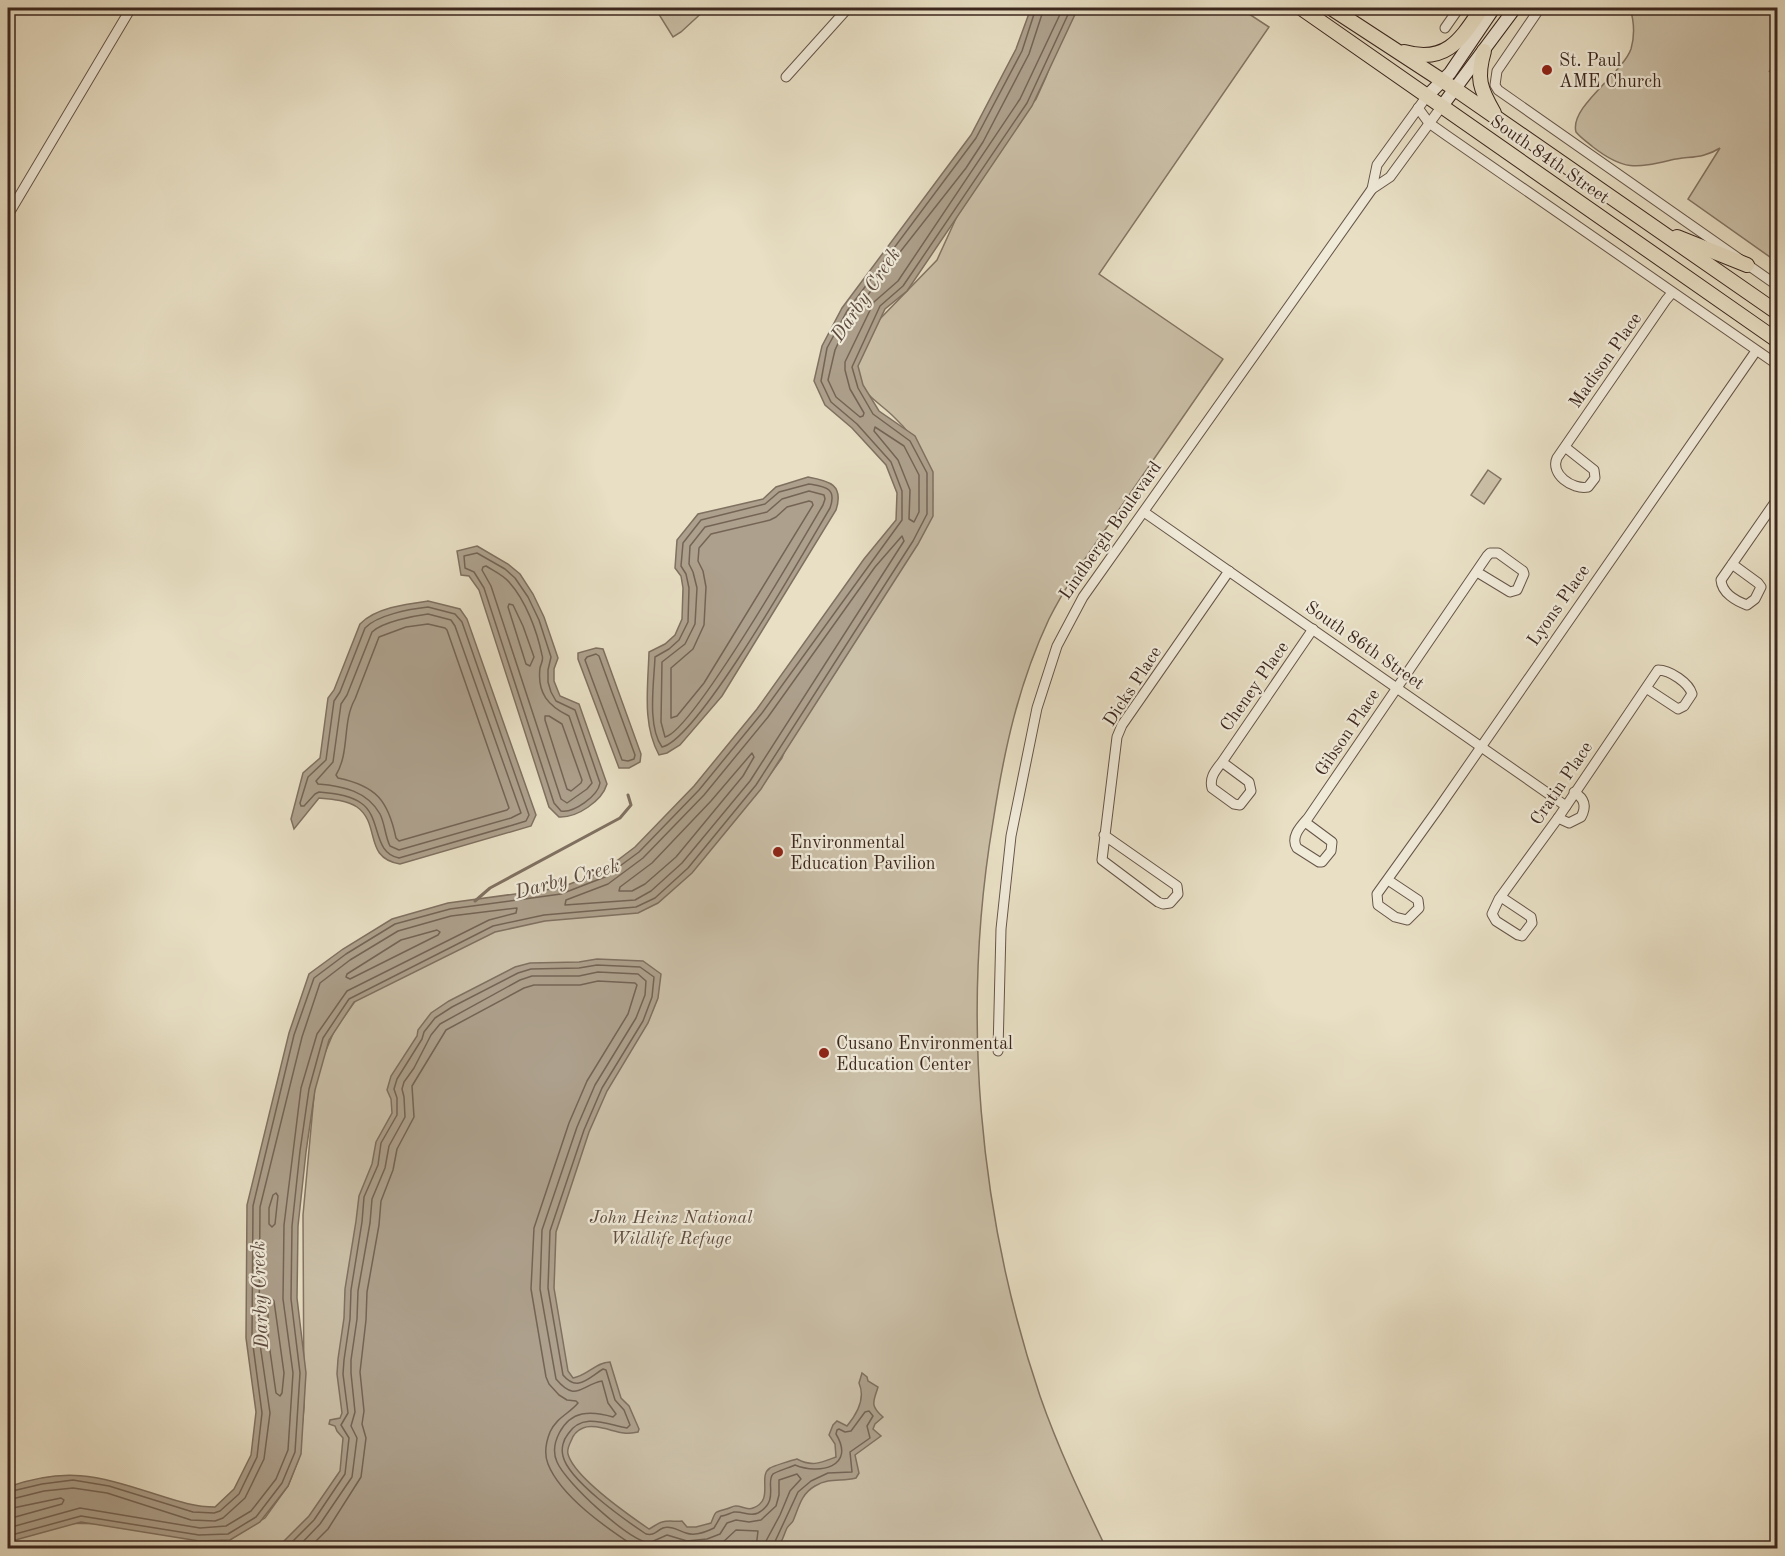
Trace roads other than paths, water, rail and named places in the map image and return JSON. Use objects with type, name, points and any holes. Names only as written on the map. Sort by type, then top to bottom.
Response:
[{"type":"main road","name":"South 84th Street","points":[[1301,8],[1778,340]]},
{"type":"main road","name":"South 84th Street","points":[[1331,8],[1455,89],[1778,314]]},
{"type":"main road","points":[[1395,50],[1421,56],[1445,51],[1458,41],[1482,8]]},
{"type":"main road","name":"Lindbergh Boulevard","points":[[1427,96],[1450,73],[1494,8]]},
{"type":"main road","name":"Lindbergh Boulevard","points":[[1442,106],[1515,8]]},
{"type":"main road","points":[[1485,51],[1480,68],[1481,88],[1499,120]]},
{"type":"main road","points":[[1656,229],[1747,265]]},
{"type":"street","points":[[8,214],[131,8]]},
{"type":"street","points":[[786,77],[848,8]]},
{"type":"street","points":[[1445,28],[1459,8]]},
{"type":"street","name":"South 84th Street","points":[[1540,8],[1503,62],[1495,79],[1495,85],[1504,96],[1778,286]]},
{"type":"street","name":"Lindbergh Boulevard","points":[[1372,189],[1377,165],[1427,96]]},
{"type":"street","name":"Lindbergh Boulevard","points":[[998,1051],[1000,929],[1010,847],[1036,708],[1057,645],[1083,597],[1372,189],[1389,177],[1442,106]]},
{"type":"street","points":[[1418,108],[1429,123],[1778,365]]},
{"type":"street","name":"Madison Place","points":[[1565,447],[1594,470],[1595,478],[1588,487],[1571,484],[1555,470],[1555,462],[1565,447],[1672,292]]},
{"type":"street","name":"Lyons Place","points":[[1388,880],[1418,900],[1419,908],[1407,920],[1395,917],[1376,902],[1377,894],[1756,351]]},
{"type":"street","points":[[1732,564],[1758,582],[1761,587],[1748,605],[1722,588],[1721,580],[1732,564],[1778,498]]},
{"type":"street","name":"South 86th Street","points":[[1144,512],[1566,806]]},
{"type":"street","name":"Gibson Place","points":[[1305,822],[1332,842],[1331,851],[1325,860],[1319,862],[1294,845],[1294,837],[1490,553],[1495,552],[1524,574],[1517,590],[1510,592],[1477,572]]},
{"type":"street","name":"Dicks Place","points":[[1104,835],[1178,886],[1178,894],[1170,903],[1158,902],[1105,863],[1102,856],[1104,835],[1117,736],[1122,725],[1229,571]]},
{"type":"street","name":"Cheney Place","points":[[1222,762],[1245,777],[1251,786],[1251,791],[1240,805],[1233,804],[1212,788],[1210,782],[1212,776],[1313,629]]},
{"type":"street","name":"Cratin Place","points":[[1501,897],[1531,917],[1532,924],[1522,936],[1518,936],[1496,921],[1493,917],[1493,910],[1501,897],[1558,818],[1656,673],[1662,670],[1667,671],[1686,684],[1692,694],[1684,706],[1678,709],[1646,688]]},
{"type":"street","points":[[1558,818],[1569,823],[1581,817],[1585,807],[1584,801],[1574,792]]},
{"type":"water","name":"Darby Creek","points":[[1031,8],[1078,8],[1032,106],[907,291],[885,309],[858,366],[863,385],[879,411],[915,436],[933,472],[933,516],[918,544],[761,789],[692,873],[658,903],[638,913],[545,921],[495,932],[354,1002],[329,1040],[315,1090],[306,1152],[298,1226],[297,1298],[306,1373],[301,1454],[288,1486],[260,1522],[230,1540],[199,1541],[81,1522],[8,1542],[8,1487],[28,1481],[64,1475],[97,1478],[184,1503],[207,1507],[215,1507],[234,1489],[251,1455],[256,1412],[246,1338],[247,1205],[289,1033],[309,974],[343,949],[392,919],[448,903],[559,888],[602,872],[635,847],[694,786],[757,709],[864,559],[896,520],[897,493],[886,465],[852,428],[825,405],[814,381],[822,346],[842,308],[971,135],[1016,49]]},
{"type":"water","points":[[808,477],[823,480],[833,486],[838,495],[836,510],[722,696],[680,745],[659,755],[648,718],[649,652],[665,644],[675,635],[682,619],[683,588],[681,576],[675,568],[677,540],[698,514],[763,499],[776,487]]},
{"type":"water","points":[[477,546],[508,564],[520,574],[533,594],[544,617],[558,658],[554,669],[554,681],[560,696],[579,704],[607,784],[594,802],[573,815],[559,817],[549,807],[479,590],[469,576],[461,575],[457,551]]},
{"type":"water","points":[[428,601],[460,609],[467,619],[536,815],[531,826],[400,864],[389,861],[381,855],[376,848],[369,822],[357,807],[349,803],[319,798],[294,829],[291,819],[303,773],[320,758],[328,698],[334,690],[360,624],[382,610]]},
{"type":"water","points":[[596,648],[603,649],[641,754],[640,762],[629,768],[619,768],[578,659],[578,653]]},
{"type":"water","points":[[597,959],[643,961],[661,974],[658,998],[648,1023],[607,1091],[589,1132],[556,1232],[554,1288],[568,1371],[573,1378],[583,1375],[600,1364],[610,1362],[621,1398],[629,1406],[639,1429],[638,1432],[628,1433],[598,1427],[581,1429],[573,1437],[568,1447],[572,1463],[591,1484],[649,1529],[667,1521],[682,1521],[687,1527],[696,1527],[711,1523],[719,1511],[735,1506],[750,1509],[760,1504],[765,1494],[766,1472],[770,1468],[797,1459],[807,1463],[816,1463],[836,1457],[835,1444],[829,1435],[837,1421],[847,1426],[857,1411],[861,1400],[859,1383],[862,1373],[868,1381],[878,1387],[874,1406],[883,1417],[873,1429],[881,1436],[855,1455],[859,1473],[856,1478],[826,1482],[806,1493],[793,1521],[775,1548],[277,1548],[309,1516],[340,1471],[343,1438],[335,1426],[329,1424],[330,1420],[340,1418],[342,1413],[337,1374],[345,1289],[359,1196],[372,1164],[376,1142],[392,1113],[391,1099],[387,1090],[391,1076],[417,1036],[418,1030],[431,1013],[449,1001],[515,967],[530,963],[579,962]]},
{"type":"waterway","name":"Darby Creek","points":[[475,901],[490,888],[620,818],[631,805],[628,795]]},
{"type":"place","name":"St. Paul AME Church","points":[[1547,70]]},
{"type":"place","name":"Environmental Education Pavilion","points":[[778,852]]},
{"type":"place","name":"Cusano Environmental Education Center","points":[[824,1053]]},
{"type":"park label","name":"John Heinz National Wildlife Refuge","points":[[671,1227]]}]
